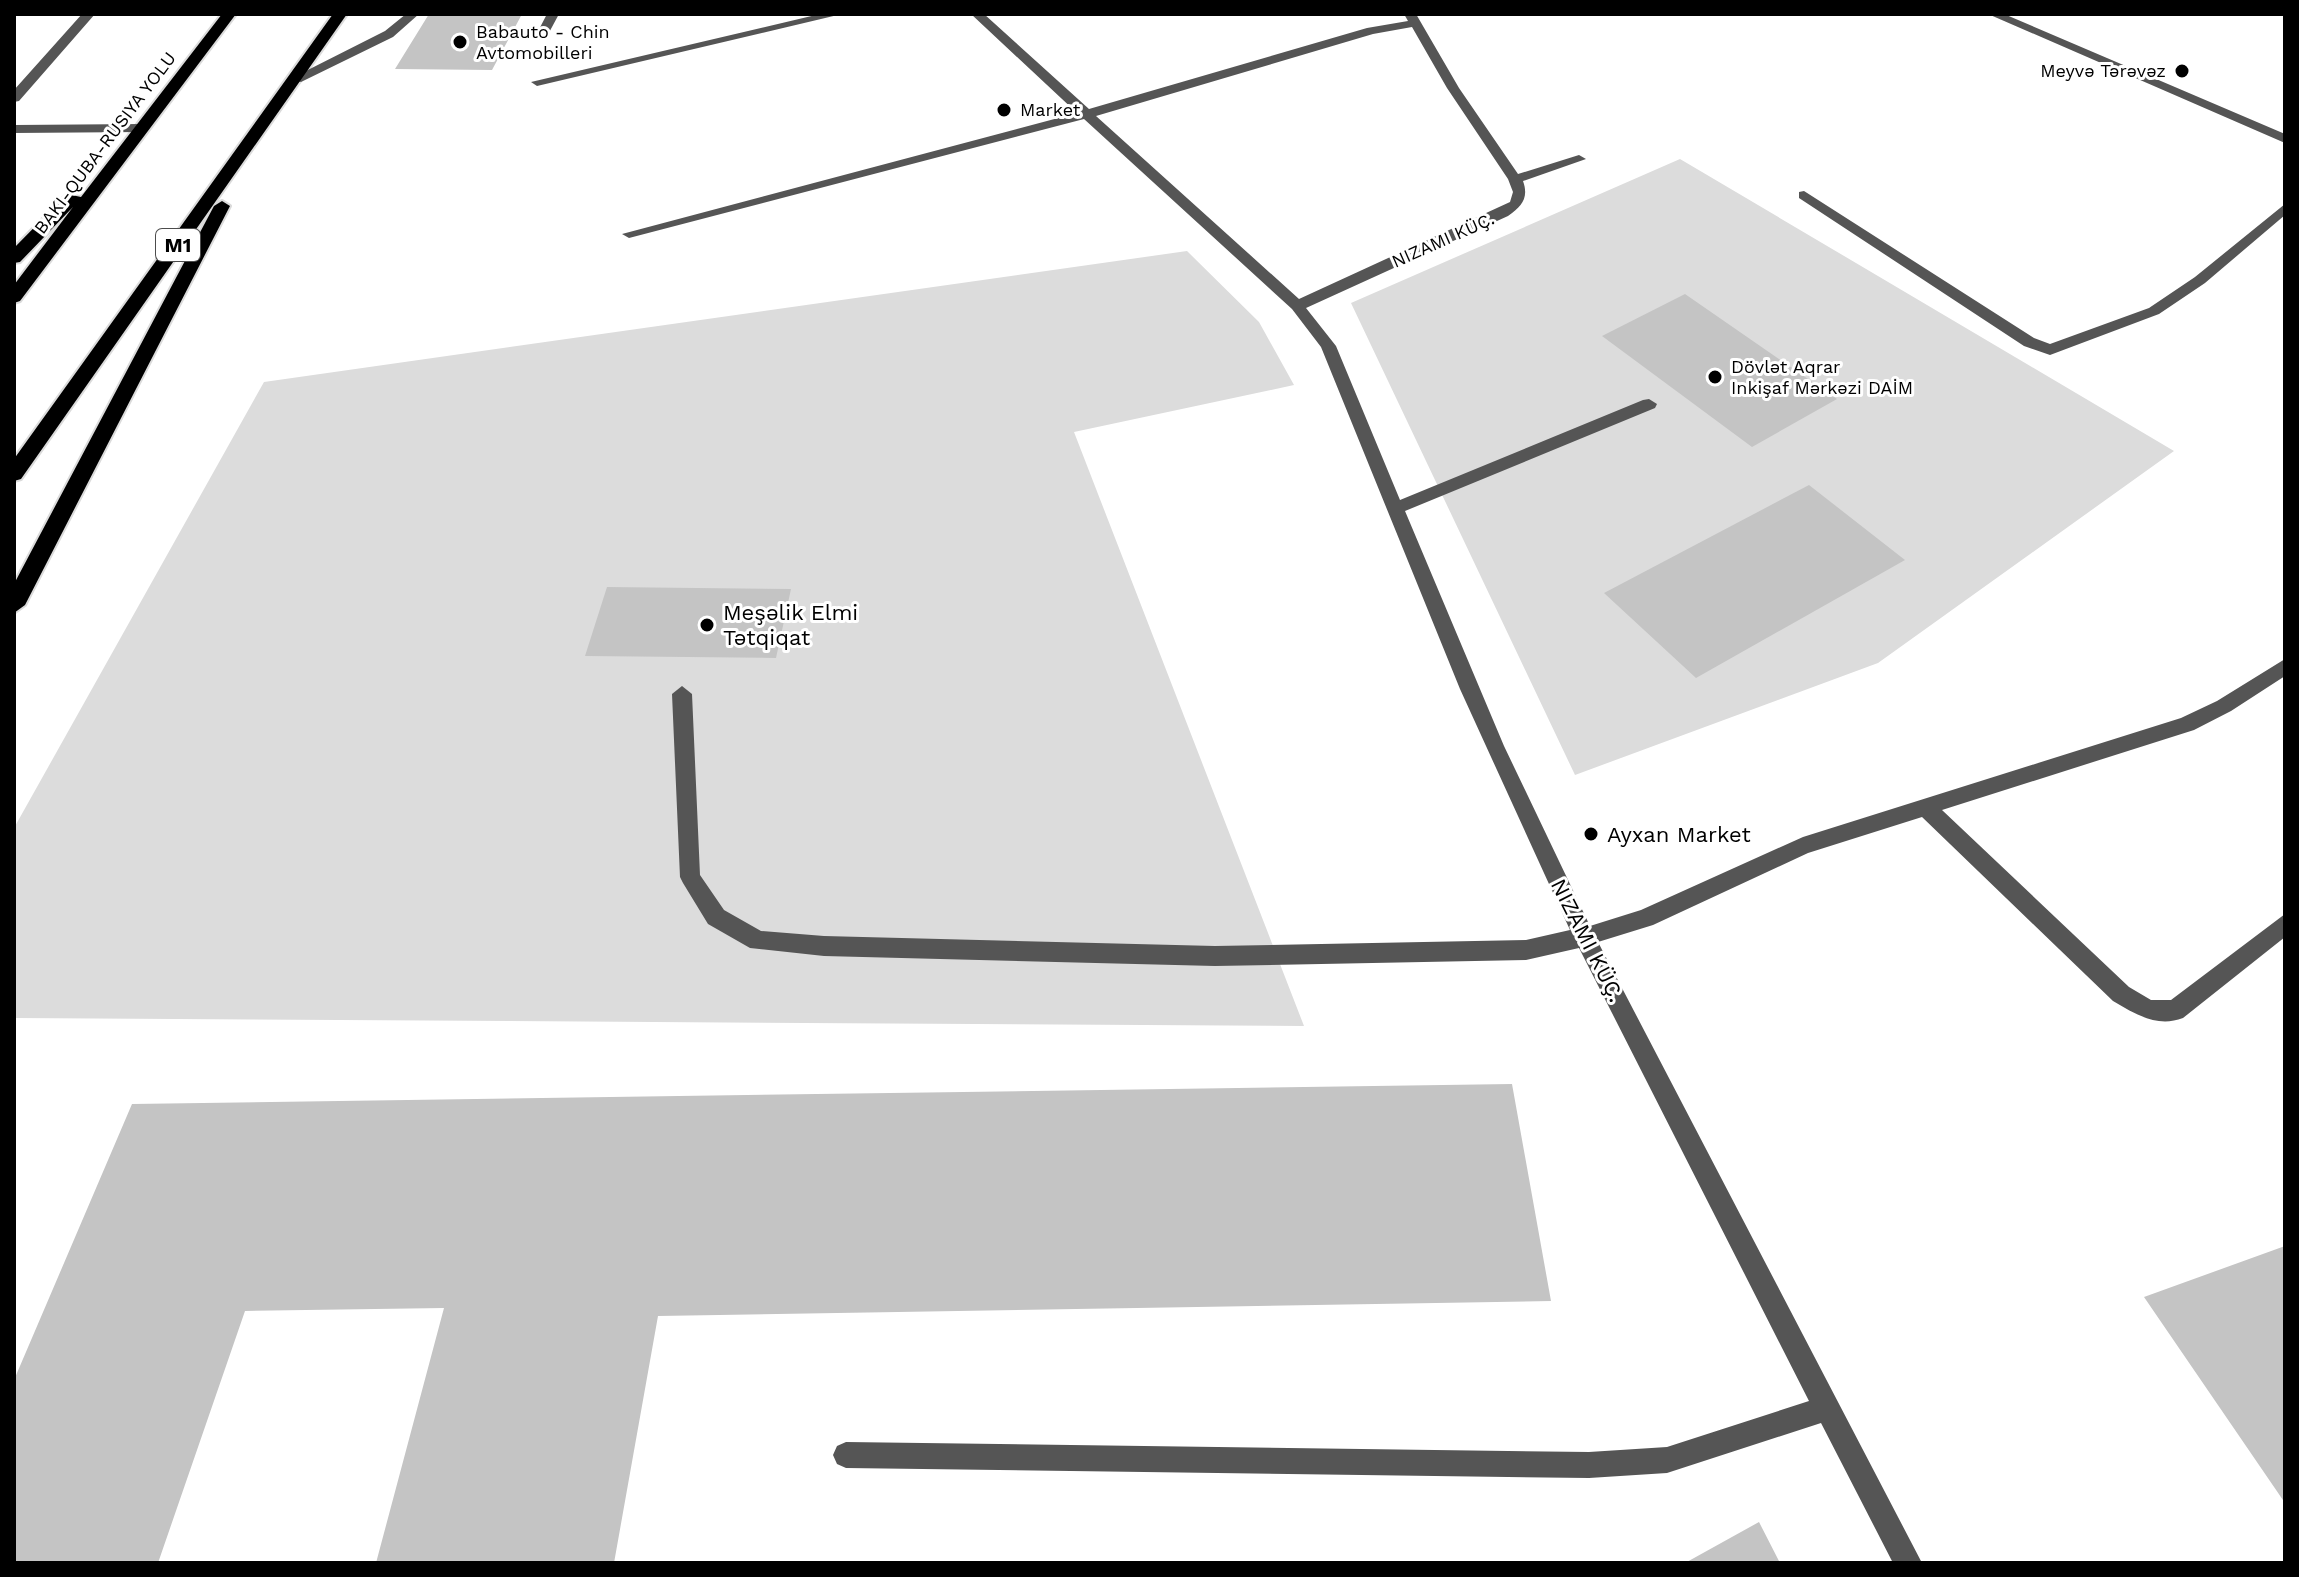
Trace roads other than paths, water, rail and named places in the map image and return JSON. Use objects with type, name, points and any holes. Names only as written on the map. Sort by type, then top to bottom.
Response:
[{"type":"highway","points":[[14,297],[229,14]]},
{"type":"highway","name":"M1","points":[[14,474],[340,14]]},
{"type":"highway","points":[[14,258],[142,128]]},
{"type":"highway","points":[[14,605],[261,129]]},
{"type":"street","points":[[14,98],[89,14]]},
{"type":"street","points":[[296,79],[389,34],[413,14]]},
{"type":"street","points":[[541,37],[553,14]]},
{"type":"street","points":[[537,82],[836,14]]},
{"type":"street","name":"NIZAMI KÜÇ.","points":[[977,14],[1084,115],[1297,306],[1328,346],[1463,675],[1585,937],[1908,1563]]},
{"type":"street","points":[[1994,14],[2285,139]]},
{"type":"street","points":[[2014,23],[2026,14]]},
{"type":"street","points":[[629,234],[1084,115],[1412,18],[1453,88],[1515,179],[1579,159]]},
{"type":"street","points":[[14,129],[142,128]]},
{"type":"street","name":"NIZAMI KÜÇ.","points":[[1297,306],[1503,213],[1516,204],[1520,192],[1515,179]]},
{"type":"street","points":[[1804,195],[2029,342],[2050,350],[2154,311],[2200,280],[2285,208]]},
{"type":"street","points":[[1396,508],[1649,404]]},
{"type":"street","points":[[682,694],[690,877],[716,917],[758,941],[824,946],[1215,956],[1526,950],[1585,937],[1645,918],[1803,846],[2187,724],[2224,706],[2285,666]]},
{"type":"street","points":[[1925,807],[2121,994],[2148,1010],[2175,1011],[2285,924]]},
{"type":"street","points":[[846,1455],[1589,1465],[1667,1460],[1828,1408]]},
{"type":"place","name":"Babauto - Chin Avtomobilleri","points":[[460,42]]},
{"type":"place","name":"Meyvə Tərəvəz","points":[[2182,71]]},
{"type":"place","name":"Market","points":[[1004,110]]},
{"type":"place","name":"Dövlət Aqrar Inkişaf Mərkəzi DAİM","points":[[1715,377]]},
{"type":"place","name":"Meşəlik Elmi Tətqiqat","points":[[707,625]]},
{"type":"place","name":"Ayxan Market","points":[[1591,834]]}]
